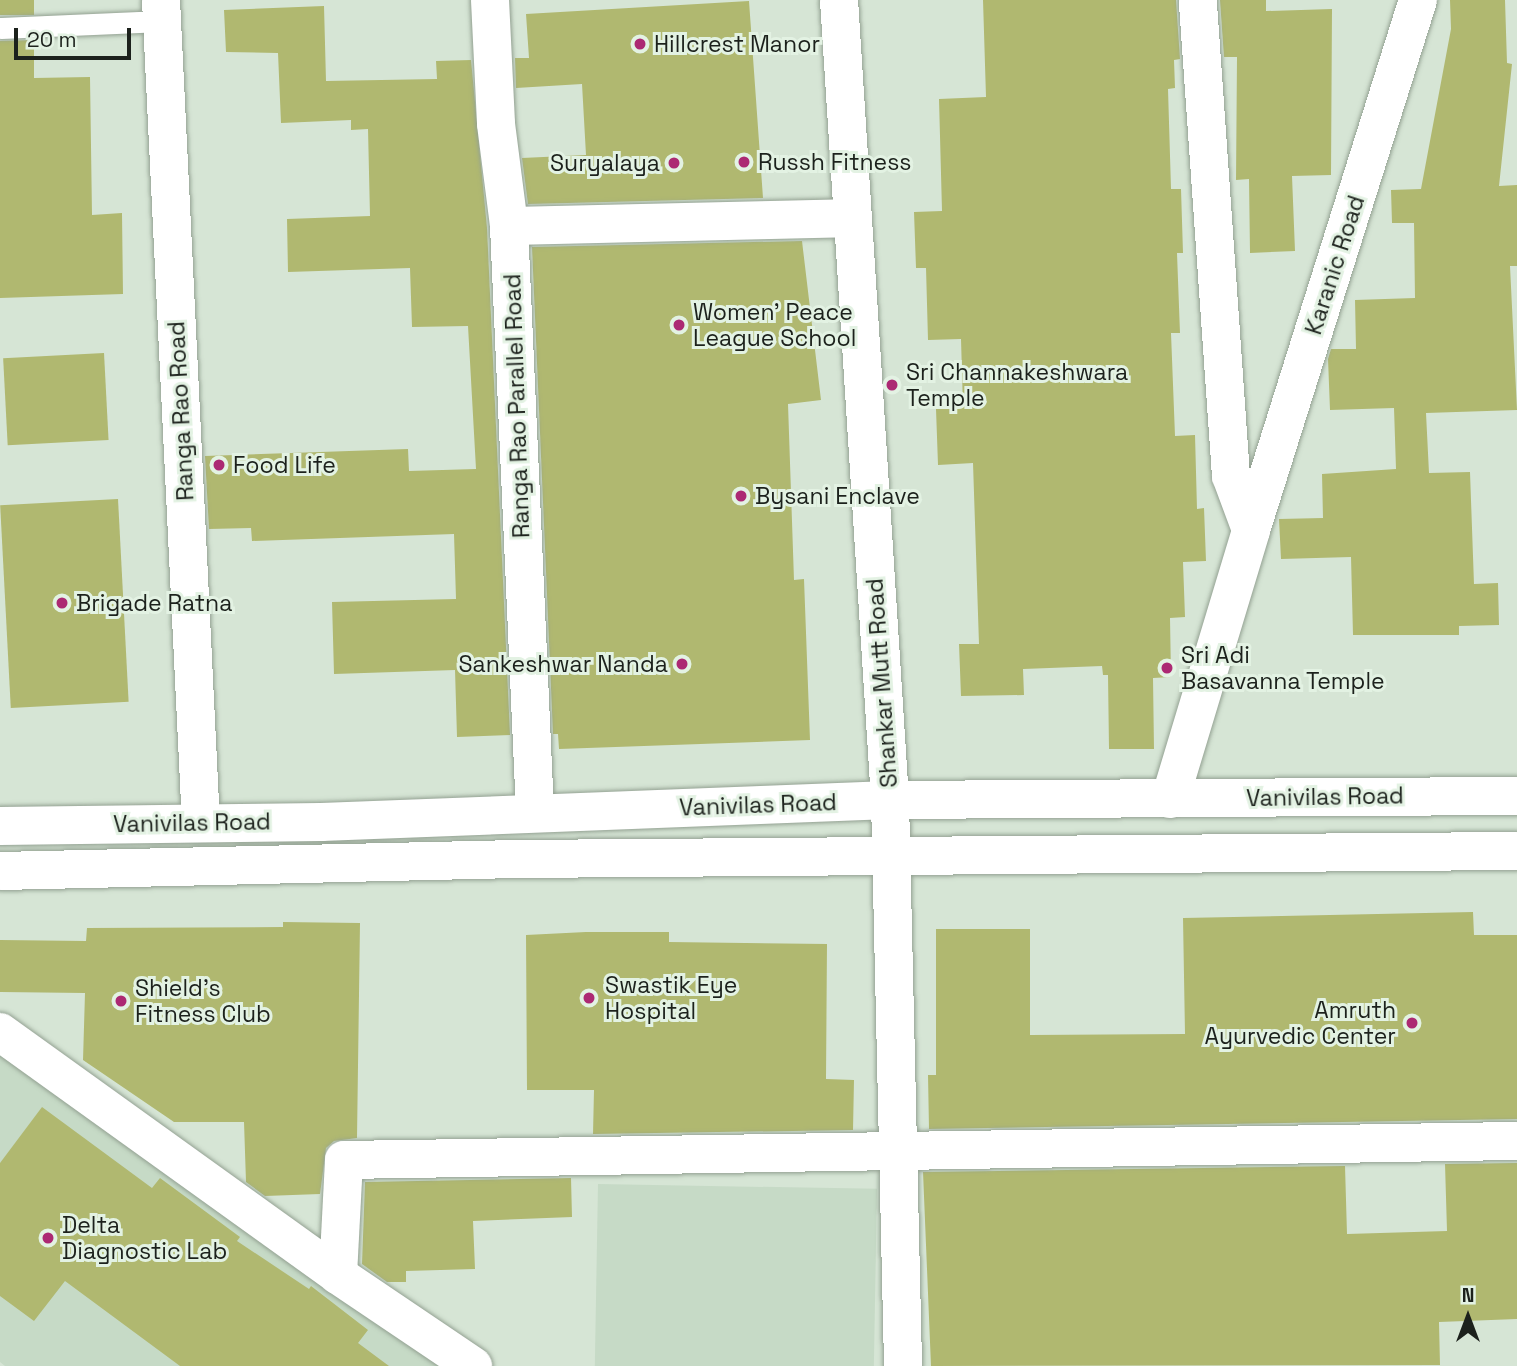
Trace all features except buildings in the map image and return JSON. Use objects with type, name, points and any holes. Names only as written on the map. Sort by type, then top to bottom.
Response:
[{"type":"street","name":"Ranga Rao Parallel Road","points":[[489,0],[496,124],[509,226],[535,812]]},
{"type":"street","name":"Shankar Mutt Road","points":[[839,0],[849,218],[890,800],[903,1366]]},
{"type":"street","points":[[1198,0],[1231,476],[1251,530]]},
{"type":"street","name":"Karanic Road","points":[[1170,799],[1251,530],[1418,0]]},
{"type":"street","name":"Ranga Rao Road","points":[[162,10],[201,823]]},
{"type":"street","points":[[509,226],[849,218]]},
{"type":"street","name":"Vanivilas Road","points":[[0,826],[201,823],[890,800],[1517,796]]},
{"type":"street","points":[[0,871],[891,857],[1517,851]]},
{"type":"street","points":[[0,1032],[338,1275],[473,1366]]},
{"type":"street","points":[[338,1275],[344,1160],[1517,1141]]},
{"type":"lane","points":[[0,27],[162,10]]},
{"type":"shaded area","points":[[0,1048],[442,1366],[5,1366],[0,1362]]},
{"type":"shaded area","points":[[598,1184],[877,1189],[874,1366],[595,1366]]},
{"type":"place","name":"Hillcrest Manor","points":[[640,44]]},
{"type":"place","name":"Russh Fitness","points":[[744,162]]},
{"type":"place","name":"Suryalaya","points":[[674,163]]},
{"type":"place","name":"Women' Peace League School","points":[[679,325]]},
{"type":"place","name":"Sri Channakeshwara Temple","points":[[892,385]]},
{"type":"place","name":"Food Life","points":[[219,465]]},
{"type":"place","name":"Bysani Enclave","points":[[741,496]]},
{"type":"place","name":"Brigade Ratna","points":[[62,603]]},
{"type":"place","name":"Sankeshwar Nanda","points":[[682,664]]},
{"type":"place","name":"Sri Adi Basavanna Temple","points":[[1167,668]]},
{"type":"place","name":"Swastik Eye Hospital","points":[[589,998]]},
{"type":"place","name":"Shield's Fitness Club","points":[[121,1001]]},
{"type":"place","name":"Amruth Ayurvedic Center","points":[[1412,1023]]},
{"type":"place","name":"Delta Diagnostic Lab","points":[[48,1238]]}]
